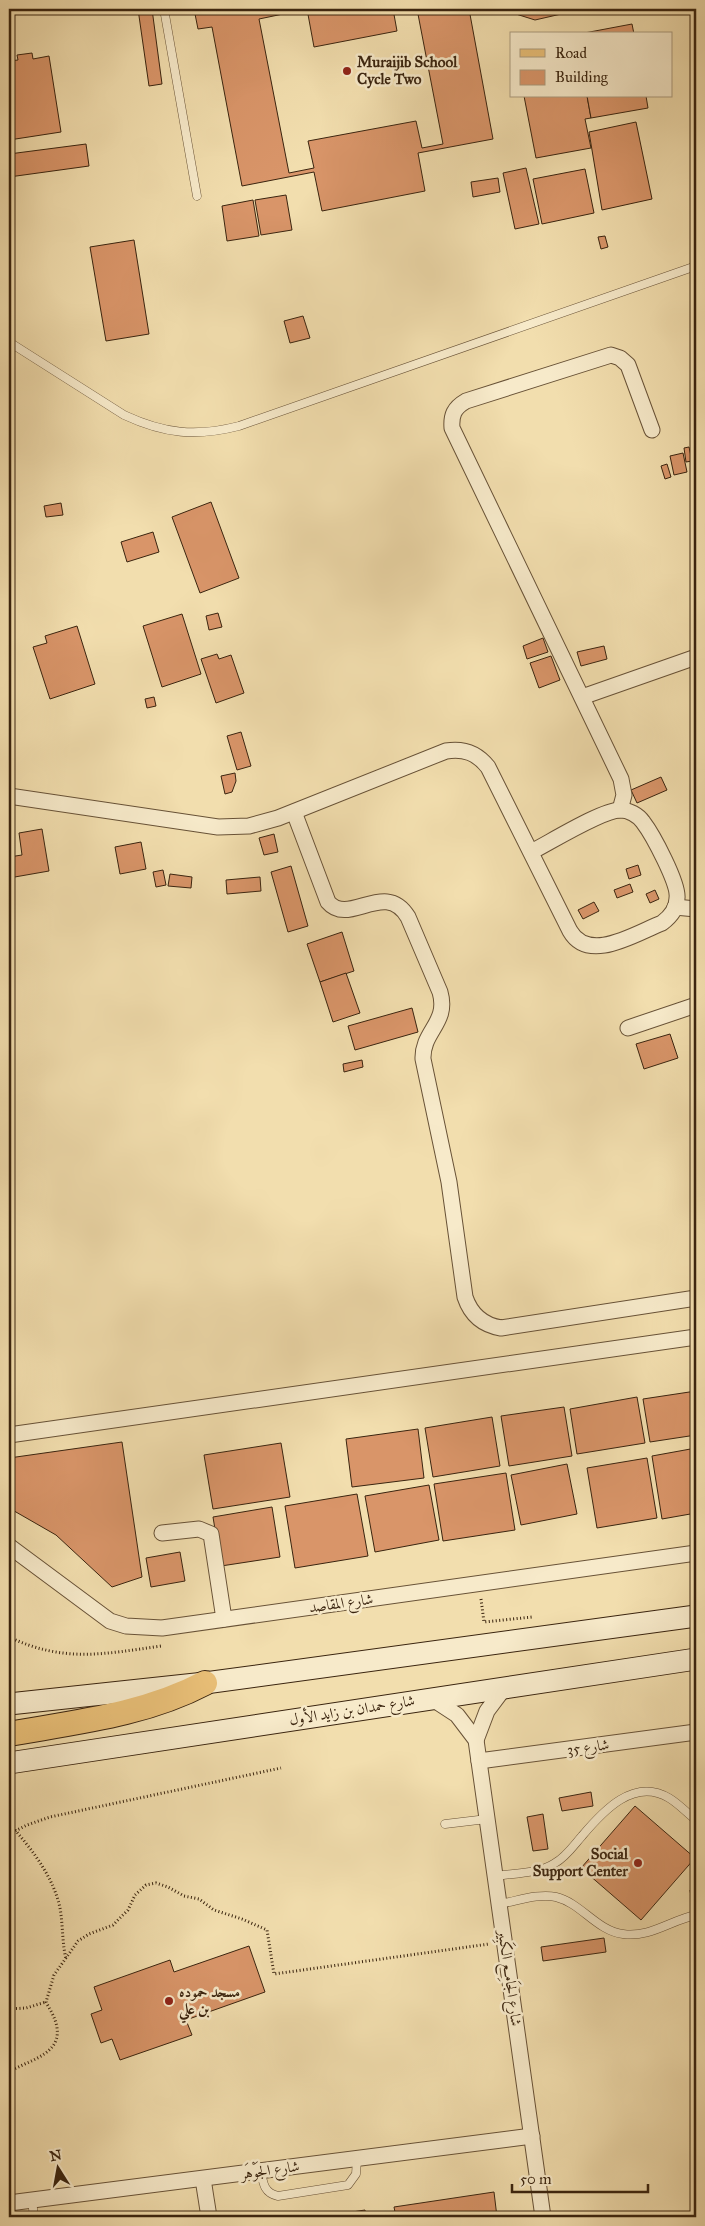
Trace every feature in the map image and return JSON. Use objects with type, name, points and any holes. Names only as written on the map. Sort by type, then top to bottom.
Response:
[{"type":"main road","points":[[9,1704],[205,1682],[696,1616]]},
{"type":"main road","name":"شارع حمدان بن زايد الأول","points":[[9,1763],[696,1658]]},
{"type":"main road","points":[[9,1734],[130,1712],[181,1695],[205,1682]]},
{"type":"street","points":[[620,810],[624,796],[621,779],[452,428],[453,414],[456,408],[466,401],[611,355],[620,358],[628,364],[652,430]]},
{"type":"street","points":[[582,697],[696,657]]},
{"type":"street","points":[[9,796],[218,828],[250,826],[294,812],[446,751],[462,750],[477,756],[488,767],[572,936],[587,946],[611,944],[662,923],[668,919],[675,907],[677,900],[676,885],[643,822],[637,816],[620,810],[604,814],[531,852]]},
{"type":"street","points":[[294,812],[328,902],[337,909],[343,910],[387,901],[400,907],[408,917],[440,992],[443,1001],[441,1017],[424,1044],[423,1059],[449,1182],[465,1298],[472,1312],[484,1323],[501,1328],[696,1298]]},
{"type":"street","points":[[675,907],[696,909]]},
{"type":"street","points":[[628,1028],[696,1005]]},
{"type":"street","points":[[9,1435],[696,1337]]},
{"type":"street","points":[[162,1533],[199,1529],[211,1534],[214,1538],[224,1619]]},
{"type":"street","name":"شارع المقاصد","points":[[9,1546],[98,1613],[126,1626],[162,1628],[696,1554]]},
{"type":"street","name":"شارع الجَامِع الكَبِير","points":[[505,1687],[487,1711],[476,1740],[543,2217]]},
{"type":"street","name":"شارع الجَامِع الكَبِير","points":[[431,1698],[457,1715],[476,1740]]},
{"type":"street","name":"شارع 35","points":[[479,1762],[696,1732]]},
{"type":"street","name":"شارع الجَوْهَر","points":[[9,2203],[532,2136]]},
{"type":"street","points":[[204,2179],[209,2217]]},
{"type":"lane","points":[[164,9],[197,196]]},
{"type":"lane","points":[[9,342],[124,415],[142,424],[180,433],[216,432],[239,426],[696,266]]},
{"type":"lane","points":[[495,1876],[544,1869],[558,1862],[602,1813],[620,1799],[632,1795],[644,1792],[668,1798],[696,1820]]},
{"type":"lane","points":[[445,1824],[487,1819]]},
{"type":"lane","points":[[499,1904],[546,1896],[555,1897],[562,1899],[612,1932],[623,1934],[647,1933],[683,1917],[696,1915]]},
{"type":"lane","points":[[261,2171],[265,2189],[272,2195],[278,2196],[348,2185],[356,2174],[357,2159]]},
{"type":"lane","points":[[32,2200],[34,2217]]},
{"type":"path","points":[[479,1584],[484,1622],[542,1616]]},
{"type":"path","points":[[9,1834],[50,1817],[281,1768]]},
{"type":"path","points":[[15,1830],[35,1852],[59,1906],[61,1937],[66,1960]]},
{"type":"path","points":[[9,2072],[49,2051],[56,2043],[57,2030],[55,2019],[46,2002],[48,1989],[54,1975],[78,1942],[89,1934],[113,1925],[128,1910],[140,1890],[146,1885],[168,1886],[184,1896],[199,1899],[214,1910],[267,1930],[274,1974],[505,1942]]},
{"type":"path","points":[[9,2009],[26,2008],[46,2002]]},
{"type":"building","points":[[138,9],[152,9],[162,84],[149,86]]},
{"type":"building","points":[[194,9],[307,9],[259,19],[289,173],[314,168],[308,141],[416,121],[422,148],[443,144],[417,9],[469,9],[493,139],[418,153],[425,191],[322,211],[314,172],[242,186],[212,27],[198,29]]},
{"type":"building","points":[[307,9],[393,9],[397,31],[314,47]]},
{"type":"building","points":[[500,9],[583,9],[535,20]]},
{"type":"building","points":[[632,24],[634,32],[590,32]]},
{"type":"building","points":[[32,53],[33,59],[49,56],[61,132],[9,140],[9,61],[18,60],[17,55]]},
{"type":"building","points":[[524,98],[587,98],[591,118],[585,119],[591,148],[536,158]]},
{"type":"building","points":[[587,98],[646,98],[648,108],[591,118]]},
{"type":"building","points":[[636,122],[652,199],[602,210],[589,132]]},
{"type":"building","points":[[86,144],[89,166],[9,177],[9,154]]},
{"type":"building","points":[[526,168],[539,224],[515,229],[503,173]]},
{"type":"building","points":[[585,169],[594,213],[542,224],[533,179]]},
{"type":"building","points":[[498,178],[500,192],[473,197],[471,182]]},
{"type":"building","points":[[286,195],[292,230],[261,235],[255,200]]},
{"type":"building","points":[[253,200],[259,236],[227,241],[222,206]]},
{"type":"building","points":[[605,236],[608,247],[601,249],[598,237]]},
{"type":"building","points":[[134,240],[149,334],[106,341],[90,247]]},
{"type":"building","points":[[303,316],[310,338],[290,343],[284,321]]},
{"type":"building","points":[[689,447],[692,461],[686,462],[684,448]]},
{"type":"building","points":[[683,453],[687,472],[674,475],[670,456]]},
{"type":"building","points":[[667,464],[671,477],[665,479],[661,466]]},
{"type":"building","points":[[211,502],[239,578],[200,593],[172,517]]},
{"type":"building","points":[[61,503],[63,515],[46,517],[44,506]]},
{"type":"building","points":[[153,532],[159,552],[127,562],[121,542]]},
{"type":"building","points":[[218,613],[222,627],[209,630],[206,616]]},
{"type":"building","points":[[182,614],[201,674],[162,687],[143,626]]},
{"type":"building","points":[[77,626],[95,684],[50,699],[33,647],[47,643],[45,636]]},
{"type":"building","points":[[543,638],[548,652],[527,659],[523,646]]},
{"type":"building","points":[[604,646],[607,659],[581,666],[577,652]]},
{"type":"building","points":[[217,654],[219,659],[231,655],[244,693],[216,703],[201,659]]},
{"type":"building","points":[[551,656],[560,680],[539,688],[530,663]]},
{"type":"building","points":[[154,697],[156,706],[147,708],[145,699]]},
{"type":"building","points":[[241,732],[251,766],[237,770],[227,736]]},
{"type":"building","points":[[235,773],[236,781],[232,792],[225,794],[221,776]]},
{"type":"building","points":[[661,777],[667,790],[637,803],[631,790]]},
{"type":"building","points":[[42,829],[49,871],[9,878],[9,857],[22,855],[19,833]]},
{"type":"building","points":[[274,834],[278,852],[264,855],[259,838]]},
{"type":"building","points":[[141,842],[146,869],[120,874],[115,847]]},
{"type":"building","points":[[638,865],[641,875],[629,879],[626,869]]},
{"type":"building","points":[[291,866],[308,926],[288,932],[271,872]]},
{"type":"building","points":[[163,870],[166,885],[156,887],[153,872]]},
{"type":"building","points":[[170,874],[192,877],[191,888],[168,886]]},
{"type":"building","points":[[260,877],[261,891],[227,894],[226,880]]},
{"type":"building","points":[[630,884],[633,892],[617,898],[614,890]]},
{"type":"building","points":[[655,890],[659,899],[650,903],[646,894]]},
{"type":"building","points":[[594,902],[599,911],[583,919],[578,910]]},
{"type":"building","points":[[342,932],[354,971],[320,982],[307,944]]},
{"type":"building","points":[[346,973],[360,1013],[333,1022],[320,982]]},
{"type":"building","points":[[412,1008],[418,1032],[355,1050],[348,1026]]},
{"type":"building","points":[[670,1034],[678,1058],[644,1069],[636,1044]]},
{"type":"building","points":[[362,1060],[363,1067],[344,1072],[343,1064]]},
{"type":"building","points":[[696,1391],[696,1435],[650,1442],[643,1399]]},
{"type":"building","points":[[637,1397],[645,1443],[577,1454],[570,1409]]},
{"type":"building","points":[[564,1407],[572,1456],[509,1466],[501,1416]]},
{"type":"building","points":[[492,1417],[500,1466],[433,1477],[425,1428]]},
{"type":"building","points":[[418,1429],[424,1478],[352,1487],[346,1439]]},
{"type":"building","points":[[122,1442],[142,1577],[112,1587],[56,1535],[9,1508],[9,1458]]},
{"type":"building","points":[[281,1443],[290,1497],[213,1509],[204,1455]]},
{"type":"building","points":[[696,1448],[696,1513],[662,1519],[652,1456]]},
{"type":"building","points":[[647,1458],[657,1518],[597,1528],[587,1468]]},
{"type":"building","points":[[567,1464],[577,1514],[521,1525],[511,1475]]},
{"type":"building","points":[[506,1473],[515,1530],[443,1541],[434,1484]]},
{"type":"building","points":[[429,1485],[439,1540],[375,1552],[365,1496]]},
{"type":"building","points":[[357,1494],[368,1556],[295,1568],[285,1506]]},
{"type":"building","points":[[272,1507],[280,1557],[221,1566],[213,1517]]},
{"type":"building","points":[[180,1552],[185,1581],[151,1587],[146,1558]]},
{"type":"building","points":[[591,1792],[593,1806],[562,1811],[559,1798]]},
{"type":"building","name":"Social Support Center","points":[[635,1806],[695,1858],[641,1920],[581,1868]]},
{"type":"building","points":[[543,1814],[548,1849],[533,1851],[527,1817]]},
{"type":"building","points":[[696,1888],[696,1903],[692,1904],[690,1890]]},
{"type":"building","points":[[604,1938],[606,1952],[543,1961],[541,1947]]},
{"type":"building","name":"مسجد حموده بن علي","points":[[249,1946],[265,1992],[186,2020],[192,2035],[120,2060],[112,2039],[101,2043],[91,2014],[102,2010],[94,1987],[170,1960],[174,1972]]},
{"type":"building","points":[[494,2192],[497,2217],[396,2217],[394,2207]]},
{"type":"building","points":[[365,2210],[366,2217],[320,2217]]},
{"type":"place","name":"Muraijib School Cycle Two","points":[[347,71]]},
{"type":"place","name":"Social Support Center","points":[[638,1863]]},
{"type":"place","name":"مسجد حموده بن علي","points":[[169,2001]]}]
